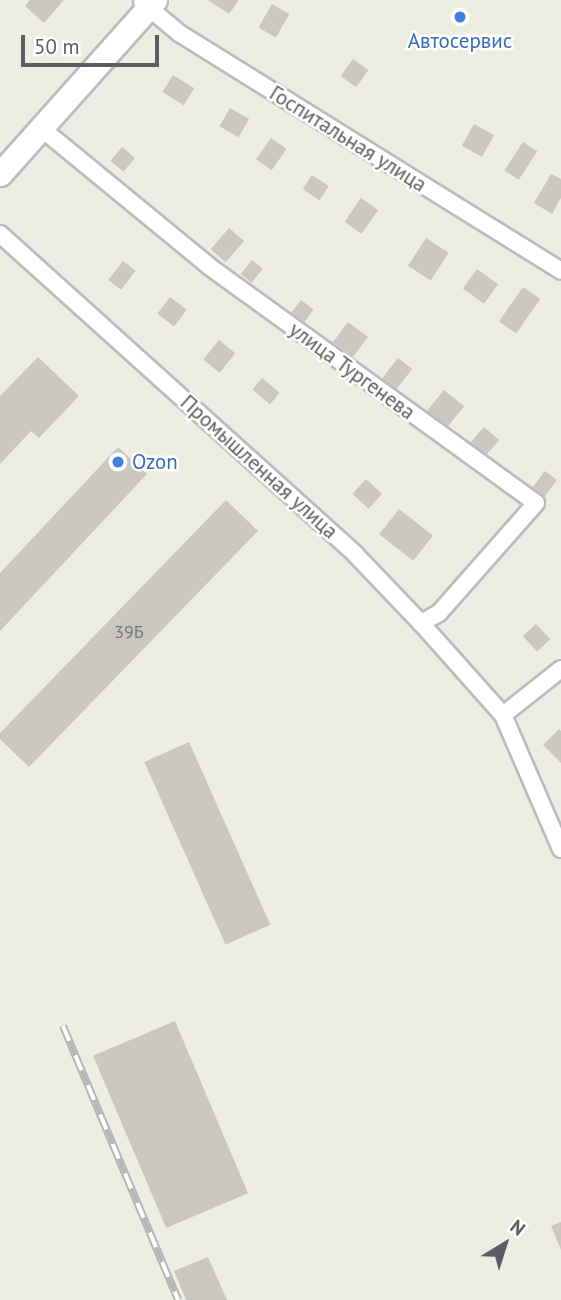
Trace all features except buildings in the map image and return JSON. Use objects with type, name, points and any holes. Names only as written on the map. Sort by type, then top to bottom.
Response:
[{"type":"main road","points":[[2,166],[41,128],[148,3]]},
{"type":"street","name":"Госпитальная улица","points":[[148,3],[179,33],[561,271]]},
{"type":"street","name":"улица Тургенева","points":[[41,128],[210,267],[536,503],[439,613],[421,623]]},
{"type":"street","name":"Промышленная улица","points":[[0,234],[355,554],[421,623],[503,715],[561,849]]},
{"type":"street","points":[[503,715],[561,669]]},
{"type":"railway","points":[[63,1026],[178,1300]]},
{"type":"place","name":"Автосервис","points":[[460,17]]},
{"type":"place","name":"Ozon","points":[[118,462]]}]
